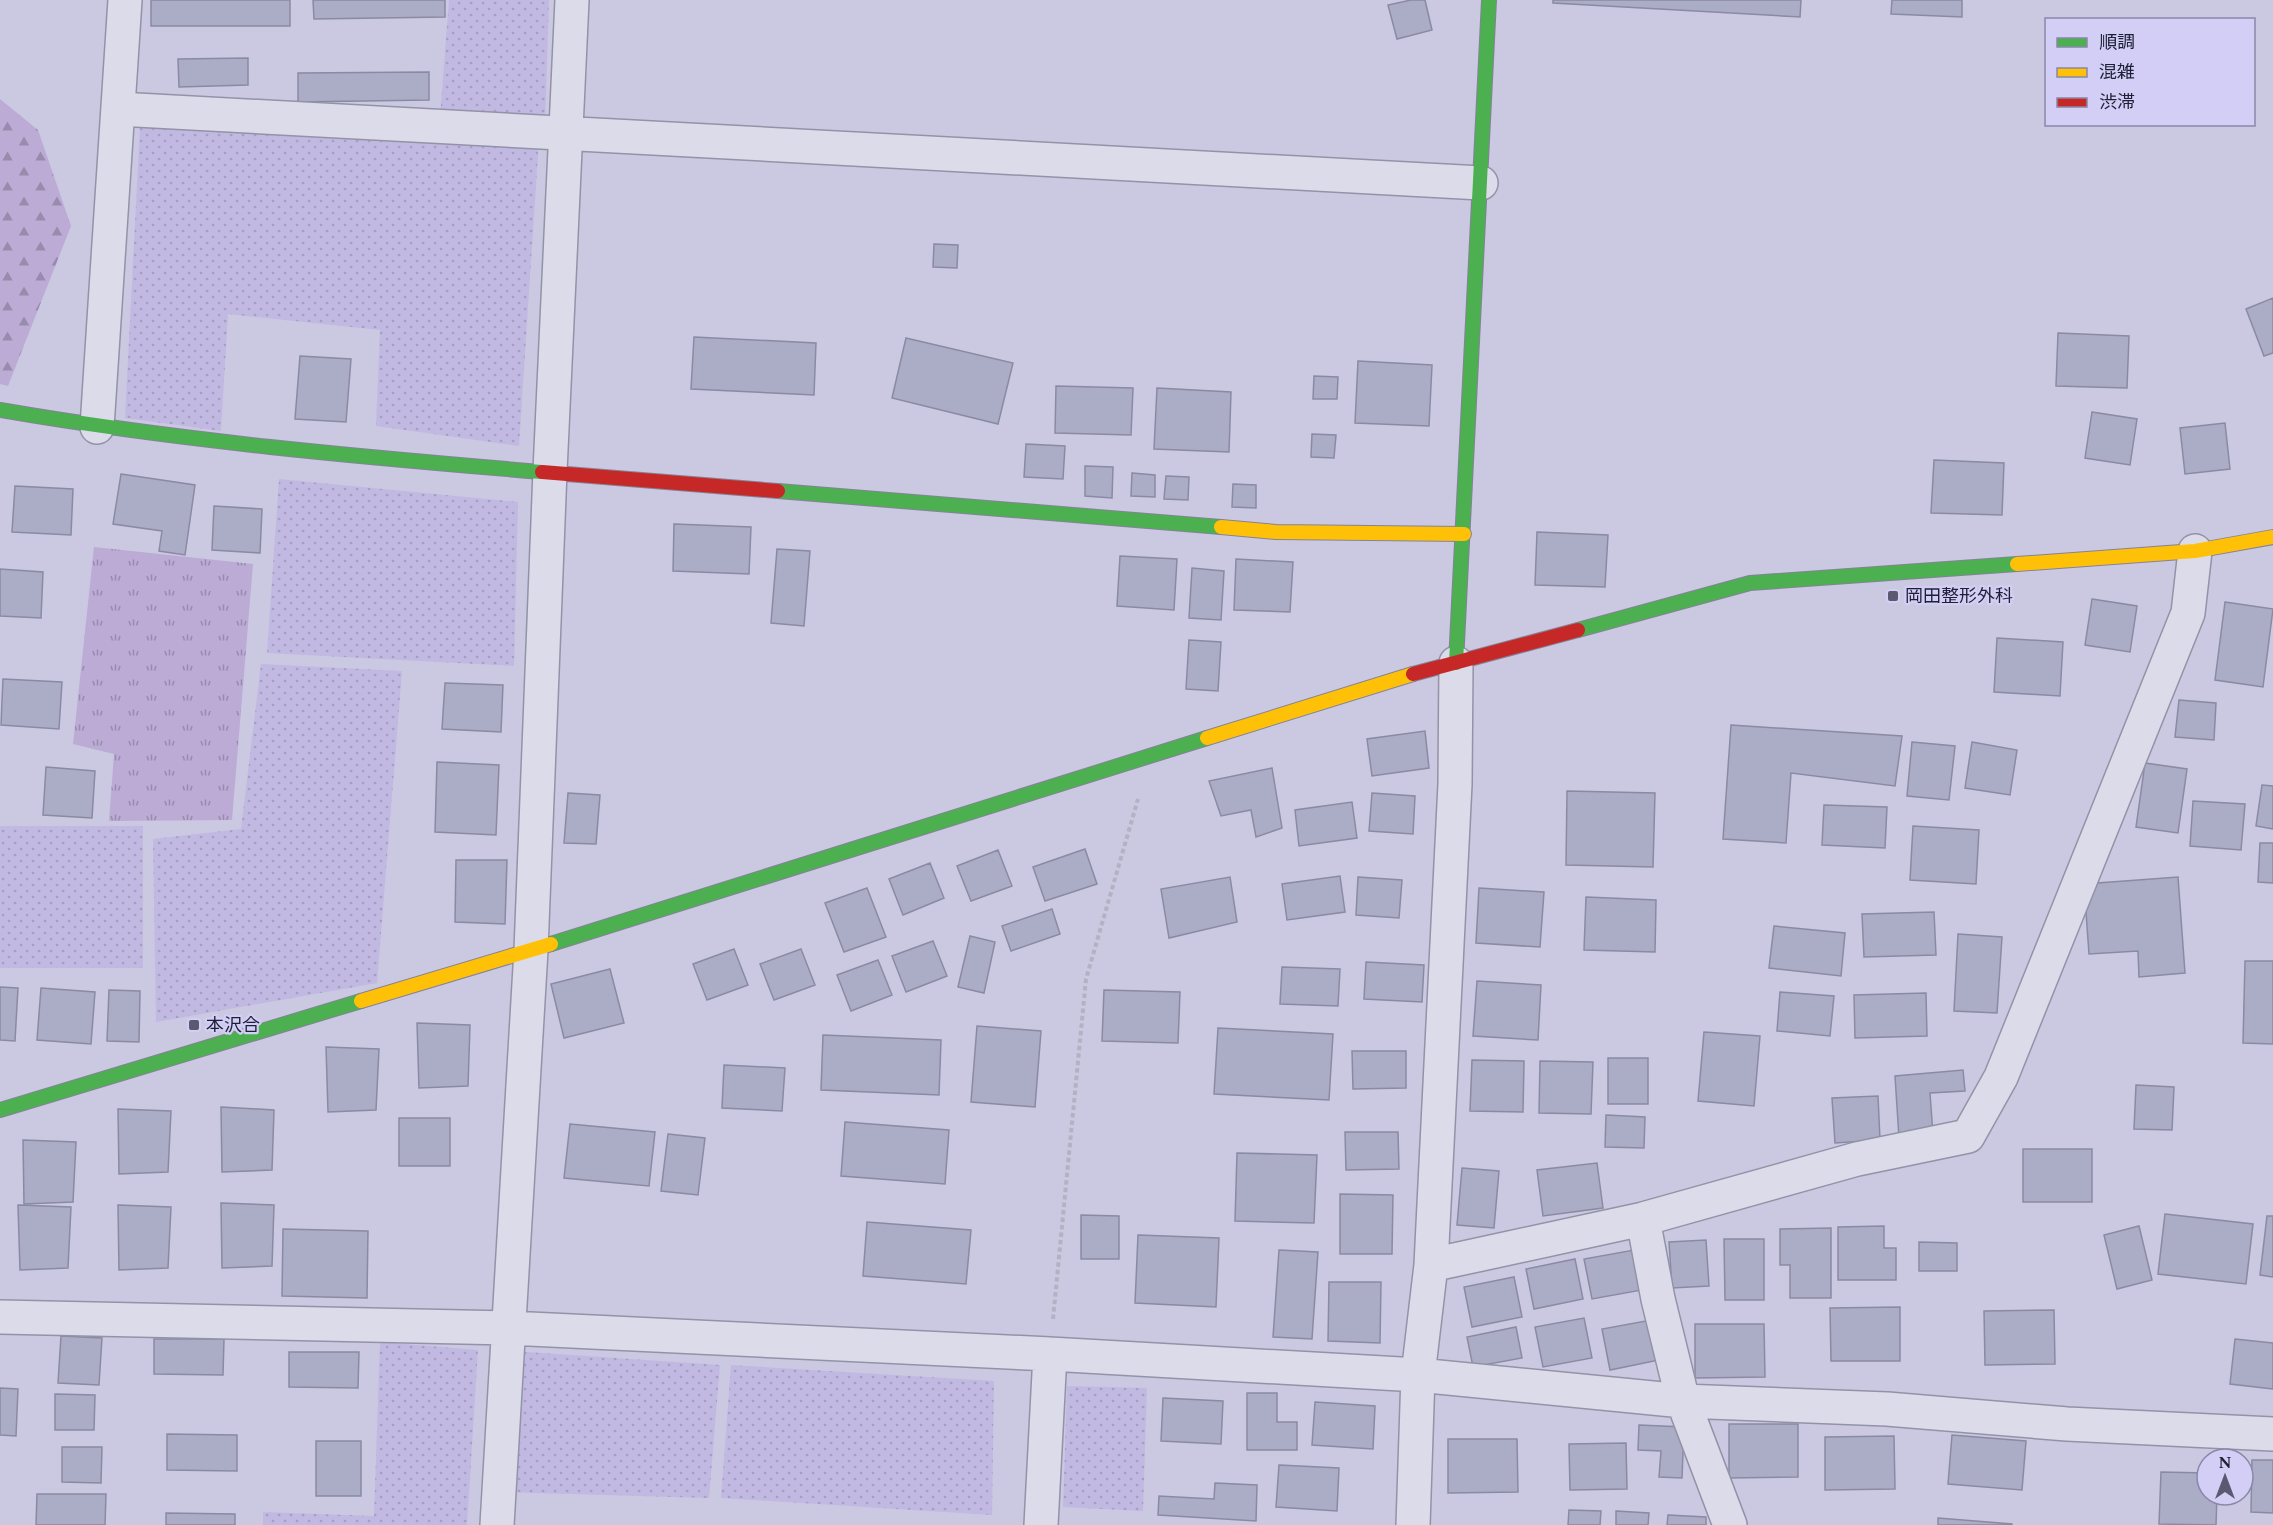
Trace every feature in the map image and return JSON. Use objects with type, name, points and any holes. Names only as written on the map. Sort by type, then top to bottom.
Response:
[{"type":"street","points":[[97,427],[125,0]]},
{"type":"street","points":[[497,1525],[531,950],[572,0]]},
{"type":"street","points":[[1413,1525],[1418,1375],[1431,1265],[1455,784],[1456,663],[1489,0]]},
{"type":"street","points":[[118,110],[1481,183]]},
{"type":"street","points":[[0,410],[97,427],[244,445],[550,471],[1276,532],[1464,534]]},
{"type":"street","points":[[0,1110],[531,950],[1150,758],[1378,684],[1750,583],[2195,551],[2273,537]]},
{"type":"street","points":[[1431,1265],[1643,1219],[1857,1159],[1968,1136],[2001,1077],[2188,614],[2195,551]]},
{"type":"street","points":[[1643,1219],[1658,1299],[1683,1401],[1730,1525]]},
{"type":"street","points":[[0,1317],[508,1328],[1050,1354],[1418,1375],[1683,1401],[1887,1409],[2067,1424],[2273,1434]]},
{"type":"street","points":[[1041,1525],[1050,1354]]},
{"type":"path","points":[[1050,1354],[1086,979],[1150,758]]},
{"type":"shaded area","points":[[449,0],[549,0],[545,123],[440,117]]},
{"type":"shaded area","points":[[140,127],[539,139],[519,446],[376,426],[380,330],[228,314],[221,431],[125,418]]},
{"type":"shaded area","points":[[279,479],[518,502],[514,666],[267,653]]},
{"type":"shaded area","points":[[261,664],[402,671],[377,983],[156,1022],[153,839],[241,829]]},
{"type":"shaded area","points":[[0,826],[143,826],[143,968],[0,968]]},
{"type":"shaded area","points":[[380,1342],[478,1350],[467,1525],[263,1525],[263,1512],[374,1516]]},
{"type":"shaded area","points":[[512,1351],[720,1365],[709,1498],[499,1492]]},
{"type":"shaded area","points":[[731,1365],[994,1381],[992,1515],[721,1498]]},
{"type":"shaded area","points":[[1067,1386],[1147,1388],[1143,1511],[1063,1507]]},
{"type":"green space","points":[[0,99],[38,130],[71,226],[8,386],[0,384]]},
{"type":"green space","points":[[94,547],[253,564],[232,820],[109,821],[114,754],[73,744]]},
{"type":"building","points":[[151,0],[290,0],[290,26],[151,26]]},
{"type":"building","points":[[313,0],[445,0],[445,17],[314,19]]},
{"type":"building","points":[[1411,0],[1425,0],[1432,30],[1397,39],[1388,5]]},
{"type":"building","points":[[1553,0],[1801,0],[1800,17],[1553,3]]},
{"type":"building","points":[[1892,0],[1962,0],[1962,17],[1891,14]]},
{"type":"building","points":[[248,58],[248,85],[179,87],[178,59]]},
{"type":"building","points":[[429,72],[429,100],[298,102],[298,73]]},
{"type":"building","points":[[934,244],[958,245],[957,268],[933,267]]},
{"type":"building","points":[[2273,298],[2273,353],[2264,356],[2246,309]]},
{"type":"building","points":[[2058,333],[2129,336],[2127,388],[2056,386]]},
{"type":"building","points":[[694,337],[816,343],[814,395],[691,389]]},
{"type":"building","points":[[906,338],[1013,363],[998,424],[892,398]]},
{"type":"building","points":[[300,356],[351,359],[346,422],[295,419]]},
{"type":"building","points":[[1358,361],[1432,365],[1429,426],[1355,423]]},
{"type":"building","points":[[1314,376],[1338,377],[1337,399],[1313,399]]},
{"type":"building","points":[[1056,386],[1133,388],[1131,435],[1055,433]]},
{"type":"building","points":[[1157,388],[1231,392],[1229,452],[1154,449]]},
{"type":"building","points":[[2092,412],[2137,419],[2130,465],[2085,458]]},
{"type":"building","points":[[2225,423],[2230,469],[2185,474],[2180,428]]},
{"type":"building","points":[[1312,434],[1336,435],[1334,458],[1311,457]]},
{"type":"building","points":[[1026,444],[1065,446],[1063,479],[1024,477]]},
{"type":"building","points":[[1934,460],[2004,463],[2002,515],[1931,513]]},
{"type":"building","points":[[1085,466],[1113,467],[1112,498],[1085,496]]},
{"type":"building","points":[[1132,473],[1155,475],[1155,497],[1131,496]]},
{"type":"building","points":[[121,474],[195,485],[185,555],[159,551],[162,531],[113,524]]},
{"type":"building","points":[[1166,476],[1189,477],[1188,500],[1164,499]]},
{"type":"building","points":[[1233,484],[1256,485],[1256,508],[1232,507]]},
{"type":"building","points":[[15,486],[73,489],[71,535],[12,532]]},
{"type":"building","points":[[214,506],[262,509],[260,553],[212,550]]},
{"type":"building","points":[[674,524],[751,527],[749,574],[673,571]]},
{"type":"building","points":[[1537,532],[1608,535],[1605,587],[1535,585]]},
{"type":"building","points":[[777,549],[810,551],[804,626],[771,623]]},
{"type":"building","points":[[1120,556],[1177,559],[1174,610],[1117,606]]},
{"type":"building","points":[[1236,559],[1293,562],[1290,612],[1234,610]]},
{"type":"building","points":[[1192,568],[1224,571],[1221,620],[1189,618]]},
{"type":"building","points":[[0,569],[43,572],[41,618],[0,616]]},
{"type":"building","points":[[2092,599],[2137,606],[2130,652],[2085,645]]},
{"type":"building","points":[[2225,602],[2273,609],[2263,687],[2215,680]]},
{"type":"building","points":[[1997,638],[2063,642],[2060,696],[1994,692]]},
{"type":"building","points":[[1189,640],[1221,642],[1218,691],[1186,689]]},
{"type":"building","points":[[3,679],[62,682],[59,729],[1,725]]},
{"type":"building","points":[[445,683],[503,685],[501,732],[442,729]]},
{"type":"building","points":[[2179,700],[2216,703],[2214,740],[2175,737]]},
{"type":"building","points":[[1731,725],[1902,736],[1895,786],[1791,773],[1786,843],[1723,839]]},
{"type":"building","points":[[1425,731],[1429,768],[1372,776],[1367,739]]},
{"type":"building","points":[[1912,742],[1955,746],[1949,800],[1907,796]]},
{"type":"building","points":[[1972,742],[2017,750],[2010,795],[1965,788]]},
{"type":"building","points":[[437,762],[499,765],[496,835],[435,832]]},
{"type":"building","points":[[2145,763],[2187,769],[2178,833],[2136,827]]},
{"type":"building","points":[[46,767],[95,771],[92,818],[43,815]]},
{"type":"building","points":[[1272,768],[1282,828],[1256,837],[1251,810],[1221,816],[1209,781]]},
{"type":"building","points":[[2262,785],[2273,786],[2273,829],[2256,826]]},
{"type":"building","points":[[1567,791],[1655,793],[1653,867],[1566,865]]},
{"type":"building","points":[[568,793],[600,795],[596,844],[564,843]]},
{"type":"building","points":[[1372,793],[1415,796],[1413,834],[1369,831]]},
{"type":"building","points":[[2193,801],[2245,804],[2241,850],[2190,846]]},
{"type":"building","points":[[1352,802],[1357,838],[1299,846],[1295,810]]},
{"type":"building","points":[[1824,805],[1887,807],[1885,848],[1822,845]]},
{"type":"building","points":[[1913,826],[1979,830],[1976,884],[1910,880]]},
{"type":"building","points":[[2260,843],[2273,843],[2273,883],[2258,882]]},
{"type":"building","points":[[1085,849],[1097,884],[1045,901],[1033,867]]},
{"type":"building","points":[[998,850],[1012,886],[971,901],[957,866]]},
{"type":"building","points":[[456,860],[507,860],[505,924],[455,922]]},
{"type":"building","points":[[930,863],[944,898],[903,915],[889,879]]},
{"type":"building","points":[[1340,876],[1345,912],[1287,920],[1282,884]]},
{"type":"building","points":[[1230,877],[1237,922],[1169,938],[1161,889]]},
{"type":"building","points":[[1358,877],[1402,880],[1399,918],[1356,915]]},
{"type":"building","points":[[2178,877],[2185,973],[2139,977],[2138,951],[2089,954],[2084,884]]},
{"type":"building","points":[[867,888],[886,937],[844,952],[825,903]]},
{"type":"building","points":[[1479,888],[1544,892],[1540,947],[1476,943]]},
{"type":"building","points":[[1586,897],[1656,900],[1655,952],[1584,950]]},
{"type":"building","points":[[1052,909],[1060,934],[1011,951],[1002,926]]},
{"type":"building","points":[[1934,912],[1936,955],[1864,957],[1862,914]]},
{"type":"building","points":[[1774,926],[1845,933],[1841,976],[1769,968]]},
{"type":"building","points":[[1958,934],[2002,937],[1997,1013],[1954,1011]]},
{"type":"building","points":[[970,936],[995,942],[984,993],[958,987]]},
{"type":"building","points":[[933,941],[947,976],[906,992],[892,956]]},
{"type":"building","points":[[734,949],[748,985],[707,1000],[693,964]]},
{"type":"building","points":[[801,949],[815,985],[774,1000],[760,964]]},
{"type":"building","points":[[878,960],[892,995],[851,1011],[837,975]]},
{"type":"building","points":[[2245,961],[2273,961],[2273,1044],[2243,1043]]},
{"type":"building","points":[[1366,962],[1424,965],[1422,1002],[1364,999]]},
{"type":"building","points":[[1282,967],[1340,969],[1338,1006],[1280,1004]]},
{"type":"building","points":[[610,969],[624,1023],[564,1038],[551,984]]},
{"type":"building","points":[[1477,981],[1541,985],[1538,1040],[1473,1036]]},
{"type":"building","points":[[0,987],[18,988],[15,1041],[0,1040]]},
{"type":"building","points":[[41,988],[95,992],[91,1044],[37,1040]]},
{"type":"building","points":[[109,990],[140,991],[139,1042],[107,1041]]},
{"type":"building","points":[[1104,990],[1180,992],[1178,1043],[1102,1041]]},
{"type":"building","points":[[1780,992],[1834,996],[1830,1036],[1777,1031]]},
{"type":"building","points":[[1926,993],[1927,1036],[1855,1038],[1854,995]]},
{"type":"building","points":[[417,1023],[470,1025],[468,1086],[419,1088]]},
{"type":"building","points":[[977,1026],[1041,1031],[1035,1107],[971,1102]]},
{"type":"building","points":[[1218,1028],[1333,1034],[1329,1100],[1214,1094]]},
{"type":"building","points":[[1704,1032],[1760,1036],[1754,1106],[1698,1101]]},
{"type":"building","points":[[823,1035],[941,1040],[939,1095],[821,1090]]},
{"type":"building","points":[[326,1047],[379,1049],[376,1110],[328,1112]]},
{"type":"building","points":[[1352,1051],[1406,1051],[1406,1088],[1353,1089]]},
{"type":"building","points":[[1608,1058],[1648,1058],[1648,1104],[1608,1104]]},
{"type":"building","points":[[1472,1060],[1524,1061],[1523,1112],[1470,1111]]},
{"type":"building","points":[[1540,1061],[1593,1062],[1591,1114],[1539,1113]]},
{"type":"building","points":[[724,1065],[785,1068],[782,1111],[722,1108]]},
{"type":"building","points":[[1963,1070],[1965,1091],[1930,1093],[1933,1135],[1899,1138],[1895,1076]]},
{"type":"building","points":[[2136,1085],[2174,1087],[2172,1130],[2134,1129]]},
{"type":"building","points":[[1878,1096],[1880,1140],[1835,1143],[1832,1098]]},
{"type":"building","points":[[221,1107],[274,1110],[272,1170],[222,1172]]},
{"type":"building","points":[[118,1109],[171,1111],[168,1172],[119,1174]]},
{"type":"building","points":[[1606,1115],[1645,1117],[1644,1148],[1605,1147]]},
{"type":"building","points":[[399,1118],[450,1118],[450,1166],[399,1166]]},
{"type":"building","points":[[845,1122],[949,1130],[945,1184],[841,1176]]},
{"type":"building","points":[[570,1124],[655,1132],[649,1186],[564,1178]]},
{"type":"building","points":[[1345,1132],[1398,1132],[1399,1169],[1346,1170]]},
{"type":"building","points":[[668,1134],[705,1138],[698,1195],[661,1191]]},
{"type":"building","points":[[23,1140],[76,1142],[73,1202],[24,1204]]},
{"type":"building","points":[[2023,1149],[2092,1149],[2092,1202],[2023,1202]]},
{"type":"building","points":[[1237,1153],[1317,1155],[1314,1223],[1235,1221]]},
{"type":"building","points":[[1597,1163],[1603,1208],[1543,1216],[1537,1170]]},
{"type":"building","points":[[1462,1168],[1499,1171],[1494,1228],[1457,1225]]},
{"type":"building","points":[[1340,1194],[1393,1195],[1392,1254],[1340,1254]]},
{"type":"building","points":[[221,1203],[274,1205],[272,1266],[222,1268]]},
{"type":"building","points":[[18,1205],[71,1207],[68,1268],[20,1270]]},
{"type":"building","points":[[118,1205],[171,1207],[168,1268],[119,1270]]},
{"type":"building","points":[[2165,1214],[2253,1224],[2246,1284],[2158,1274]]},
{"type":"building","points":[[1081,1215],[1119,1216],[1119,1259],[1081,1259]]},
{"type":"building","points":[[2267,1216],[2273,1216],[2273,1277],[2260,1275]]},
{"type":"building","points":[[867,1222],[971,1230],[966,1284],[863,1276]]},
{"type":"building","points":[[1884,1226],[1884,1248],[1896,1248],[1896,1280],[1838,1280],[1838,1227]]},
{"type":"building","points":[[2139,1226],[2152,1280],[2117,1289],[2104,1235]]},
{"type":"building","points":[[1831,1228],[1831,1298],[1790,1298],[1790,1265],[1780,1265],[1780,1229]]},
{"type":"building","points":[[283,1229],[368,1231],[367,1298],[282,1296]]},
{"type":"building","points":[[1138,1235],[1219,1238],[1216,1307],[1135,1303]]},
{"type":"building","points":[[1724,1239],[1764,1239],[1764,1300],[1725,1300]]},
{"type":"building","points":[[1706,1240],[1709,1286],[1672,1288],[1669,1242]]},
{"type":"building","points":[[1919,1242],[1957,1243],[1957,1271],[1919,1271]]},
{"type":"building","points":[[1279,1250],[1318,1252],[1312,1339],[1273,1337]]},
{"type":"building","points":[[1634,1250],[1642,1290],[1592,1299],[1584,1259]]},
{"type":"building","points":[[1575,1259],[1583,1299],[1534,1309],[1526,1269]]},
{"type":"building","points":[[1514,1277],[1522,1317],[1472,1327],[1464,1287]]},
{"type":"building","points":[[1329,1282],[1381,1282],[1380,1343],[1328,1341]]},
{"type":"building","points":[[1900,1307],[1900,1361],[1831,1361],[1830,1308]]},
{"type":"building","points":[[2054,1310],[2055,1364],[1985,1365],[1984,1311]]},
{"type":"building","points":[[1584,1318],[1592,1358],[1543,1367],[1535,1327]]},
{"type":"building","points":[[1651,1320],[1659,1360],[1610,1370],[1602,1329]]},
{"type":"building","points":[[1695,1324],[1764,1324],[1765,1377],[1695,1378]]},
{"type":"building","points":[[1516,1327],[1522,1358],[1473,1367],[1467,1337]]},
{"type":"building","points":[[61,1336],[102,1338],[99,1385],[58,1383]]},
{"type":"building","points":[[154,1339],[224,1339],[223,1375],[154,1374]]},
{"type":"building","points":[[2235,1339],[2273,1343],[2273,1389],[2230,1384]]},
{"type":"building","points":[[289,1352],[359,1352],[358,1388],[289,1387]]},
{"type":"building","points":[[0,1388],[18,1389],[16,1436],[0,1435]]},
{"type":"building","points":[[1247,1393],[1277,1393],[1277,1422],[1297,1422],[1297,1450],[1247,1450]]},
{"type":"building","points":[[55,1394],[95,1395],[94,1430],[55,1430]]},
{"type":"building","points":[[1163,1398],[1223,1401],[1221,1444],[1161,1441]]},
{"type":"building","points":[[1315,1402],[1375,1406],[1373,1449],[1312,1445]]},
{"type":"building","points":[[1729,1424],[1798,1424],[1798,1477],[1729,1478]]},
{"type":"building","points":[[1639,1425],[1684,1427],[1682,1478],[1659,1477],[1661,1451],[1638,1450]]},
{"type":"building","points":[[167,1434],[237,1435],[237,1471],[167,1470]]},
{"type":"building","points":[[1952,1435],[2026,1441],[2022,1490],[1948,1484]]},
{"type":"building","points":[[1894,1436],[1895,1489],[1825,1490],[1825,1437]]},
{"type":"building","points":[[1448,1439],[1517,1439],[1518,1492],[1448,1493]]},
{"type":"building","points":[[316,1441],[361,1441],[361,1496],[316,1496]]},
{"type":"building","points":[[1626,1443],[1627,1489],[1570,1490],[1569,1444]]},
{"type":"building","points":[[62,1447],[102,1447],[101,1483],[62,1482]]},
{"type":"building","points":[[2255,1460],[2273,1460],[2273,1513],[2251,1512],[2251,1507],[2255,1507]]},
{"type":"building","points":[[1279,1465],[1339,1468],[1337,1511],[1276,1507]]},
{"type":"building","points":[[2161,1472],[2195,1473],[2195,1507],[2217,1507],[2216,1525],[2159,1524]]},
{"type":"building","points":[[1215,1483],[1257,1485],[1256,1521],[1158,1515],[1159,1496],[1214,1499]]},
{"type":"building","points":[[37,1494],[106,1494],[105,1525],[36,1525]]},
{"type":"building","points":[[1569,1510],[1601,1511],[1600,1525],[1568,1525]]},
{"type":"building","points":[[1616,1511],[1649,1513],[1648,1525],[1616,1525]]},
{"type":"building","points":[[166,1513],[235,1514],[235,1525],[166,1525]]},
{"type":"building","points":[[1668,1515],[1706,1517],[1706,1525],[1667,1525]]},
{"type":"building","points":[[1938,1518],[2012,1524],[2012,1525],[1938,1525]]},
{"type":"traffic: fast","points":[[1456,663],[1489,0]]},
{"type":"traffic: fast","points":[[0,410],[202,439],[542,472]]},
{"type":"traffic: fast","points":[[778,491],[1221,527]]},
{"type":"traffic: fast","points":[[1578,630],[1750,583],[2017,564]]},
{"type":"traffic: fast","points":[[551,944],[1207,738]]},
{"type":"traffic: fast","points":[[0,1110],[361,1001]]},
{"type":"traffic: slow","points":[[1221,527],[1276,532],[1464,534]]},
{"type":"traffic: slow","points":[[2017,564],[2195,551],[2273,537]]},
{"type":"traffic: slow","points":[[1207,738],[1413,674]]},
{"type":"traffic: slow","points":[[361,1001],[551,944]]},
{"type":"traffic: jam","points":[[542,472],[778,491]]},
{"type":"traffic: jam","points":[[1413,674],[1578,630]]},
{"type":"place","name":"岡田整形外科","points":[[1893,596]]},
{"type":"place","name":"本沢合","points":[[194,1025]]}]
